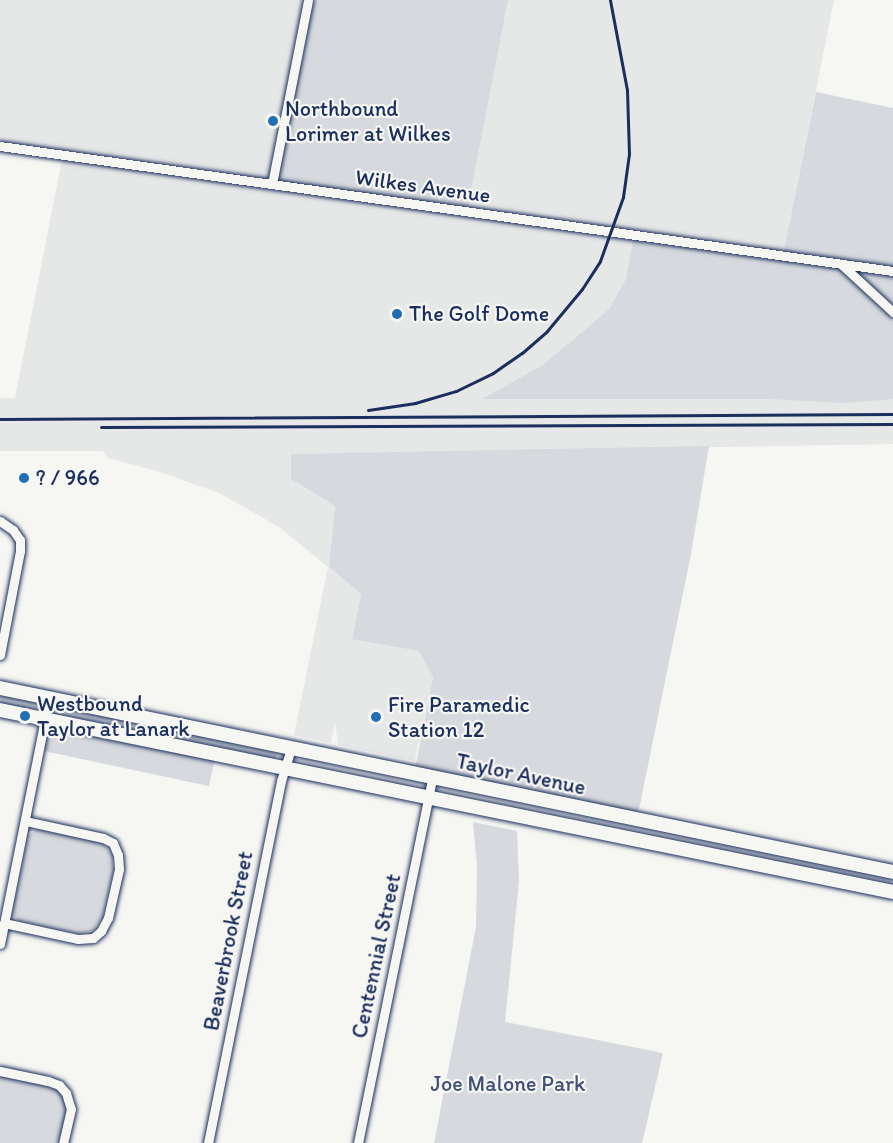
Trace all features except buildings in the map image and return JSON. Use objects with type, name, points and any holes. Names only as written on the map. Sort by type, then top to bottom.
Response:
[{"type":"main road","name":"Taylor Avenue","points":[[0,688],[893,872]]},
{"type":"main road","name":"Taylor Avenue","points":[[0,710],[893,892]]},
{"type":"street","points":[[272,184],[308,0]]},
{"type":"street","name":"Wilkes Avenue","points":[[0,146],[893,271]]},
{"type":"street","points":[[841,264],[893,312]]},
{"type":"street","points":[[0,521],[13,530],[20,540],[20,551],[0,655]]},
{"type":"street","points":[[0,944],[49,699]]},
{"type":"street","name":"Beaverbrook Street","points":[[208,1143],[284,768],[291,748]]},
{"type":"street","name":"Centennial Street","points":[[358,1143],[432,777]]},
{"type":"street","points":[[4,922],[78,939],[93,938],[101,932],[108,918],[119,869],[118,855],[113,843],[102,838],[25,821]]},
{"type":"street","points":[[0,1071],[59,1085],[66,1093],[71,1109],[63,1143]]},
{"type":"shaded area","points":[[0,0],[308,0],[466,211],[508,0],[834,0],[783,255],[635,235],[626,279],[609,309],[543,365],[483,399],[893,399],[893,444],[291,454],[291,479],[335,505],[329,567],[361,594],[352,638],[419,651],[433,677],[415,761],[338,745],[335,722],[331,743],[294,735],[328,567],[279,527],[219,493],[160,472],[108,458],[103,451],[0,451],[0,398],[15,398],[63,155],[0,146]]},
{"type":"green space","points":[[308,0],[508,0],[467,211],[272,184]]},
{"type":"green space","points":[[816,92],[893,108],[893,271],[783,255]]},
{"type":"green space","points":[[634,235],[893,272],[893,399],[844,403],[769,399],[482,399],[543,365],[609,309],[626,279]]},
{"type":"green space","points":[[709,446],[691,554],[637,819],[414,774],[433,677],[419,651],[352,639],[361,594],[329,567],[335,506],[291,479],[291,454]]},
{"type":"green space","points":[[0,695],[36,702],[38,708],[33,711],[0,704]]},
{"type":"green space","points":[[60,707],[273,751],[277,755],[274,759],[58,716],[55,710]]},
{"type":"green space","points":[[45,719],[216,754],[209,786],[39,750]]},
{"type":"green space","name":"Joe Malone Park","points":[[473,822],[517,831],[519,881],[505,1022],[663,1053],[642,1143],[434,1143],[476,927],[477,866]]},
{"type":"green space","points":[[37,829],[101,842],[112,854],[113,872],[103,917],[94,930],[80,934],[19,921],[12,914],[28,836]]},
{"type":"green space","points":[[0,1071],[48,1081],[70,1100],[63,1143],[0,1143]]},
{"type":"railway","points":[[368,410],[415,403],[456,391],[493,373],[522,353],[547,331],[582,289],[600,261],[623,197],[629,154],[627,90],[610,0]]},
{"type":"railway","points":[[0,419],[893,414]]},
{"type":"railway","points":[[101,427],[893,424]]},
{"type":"place","name":"Northbound Lorimer at Wilkes","points":[[273,121]]},
{"type":"place","name":"The Golf Dome","points":[[397,314]]},
{"type":"place","name":"? / 966","points":[[24,478]]},
{"type":"place","name":"Westbound Taylor at Lanark","points":[[25,716]]},
{"type":"place","name":"Fire Paramedic Station 12","points":[[376,717]]}]
